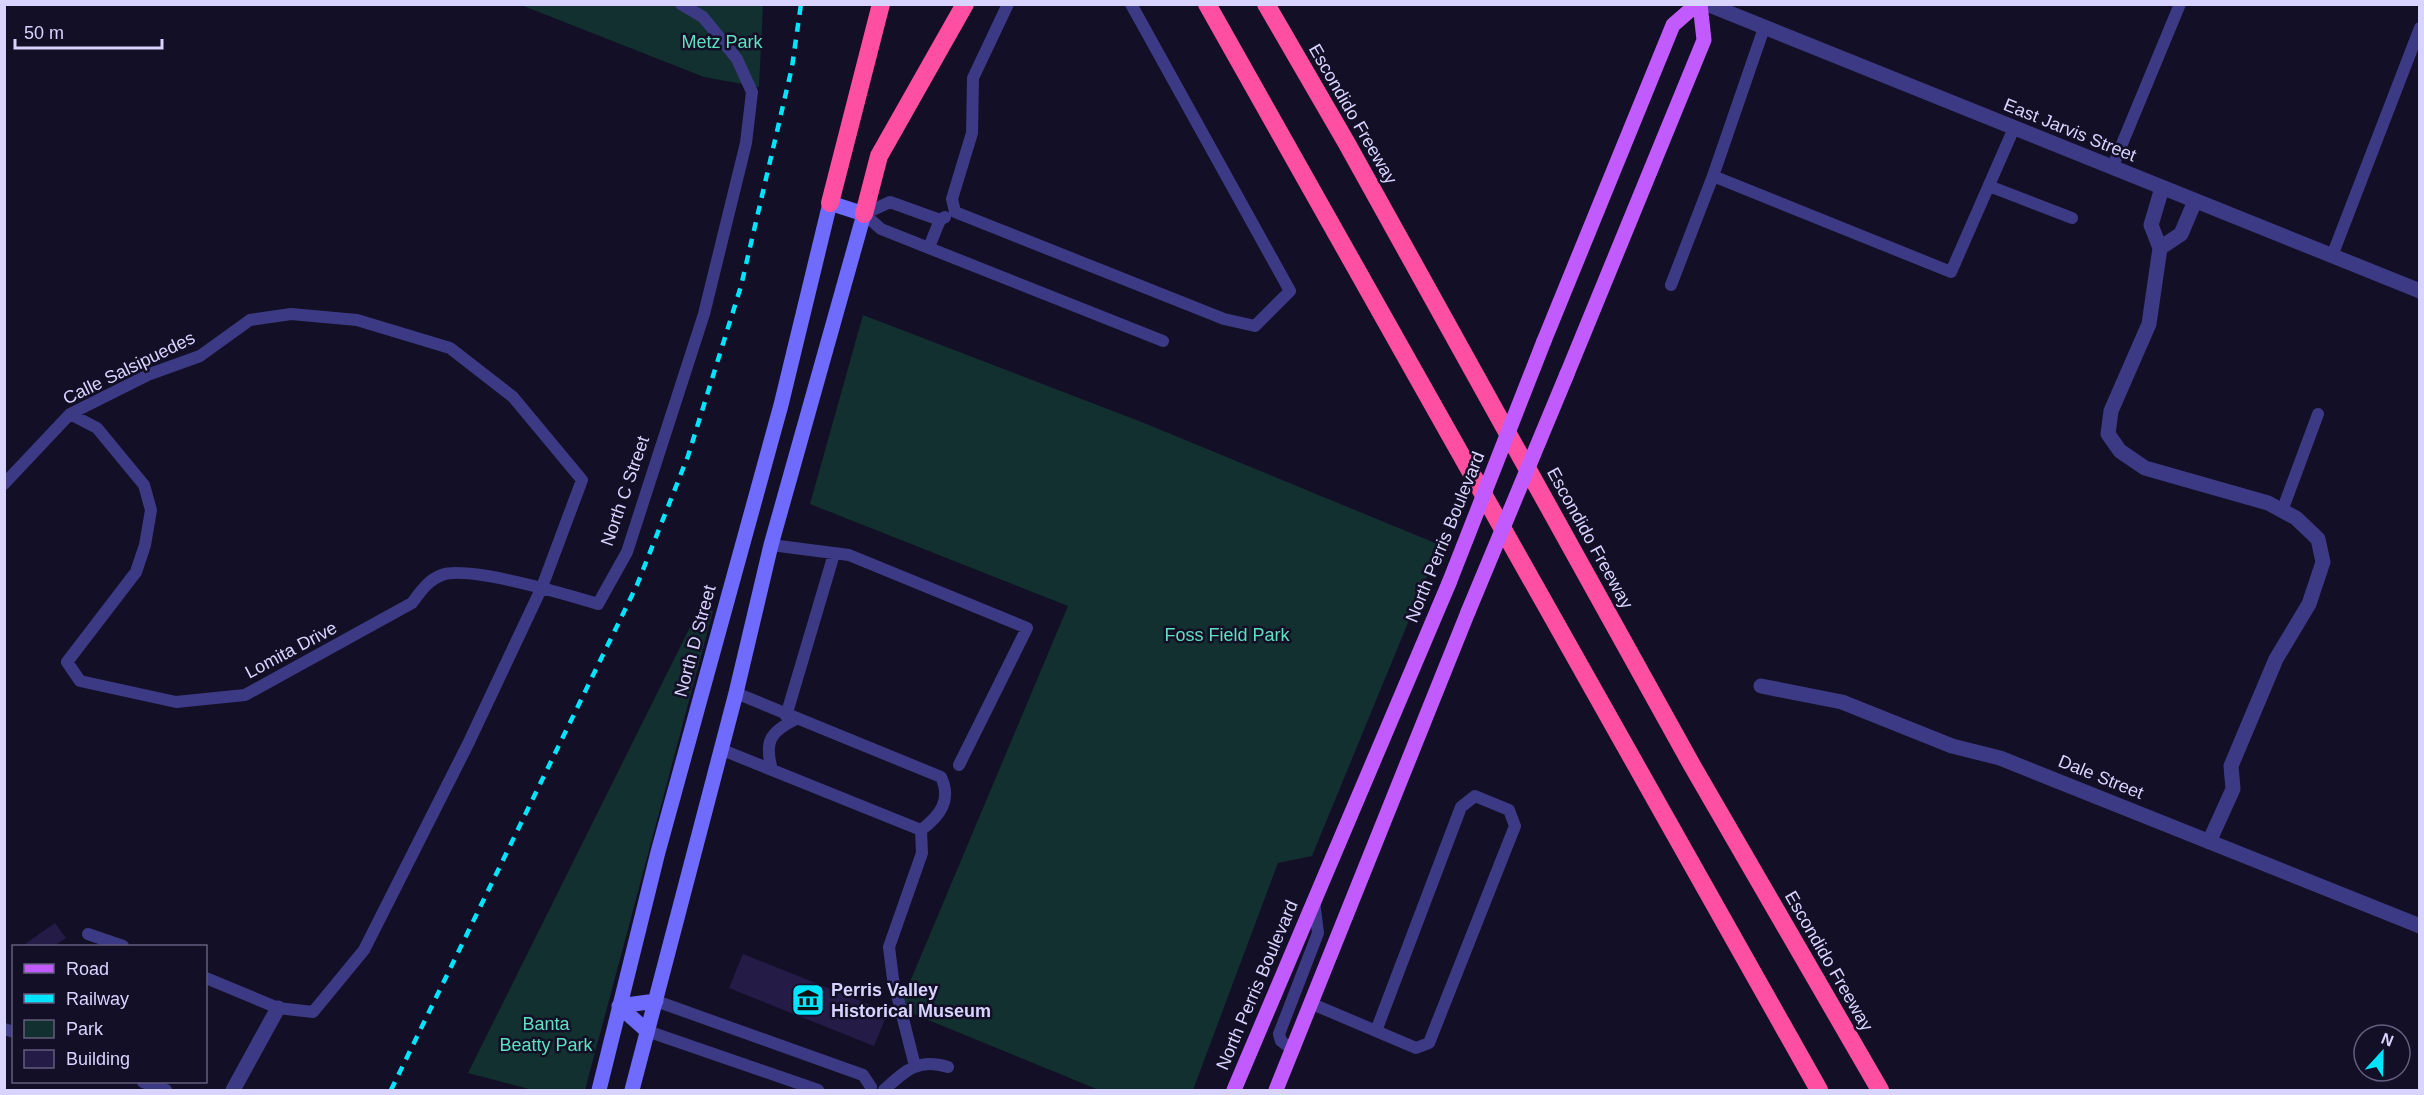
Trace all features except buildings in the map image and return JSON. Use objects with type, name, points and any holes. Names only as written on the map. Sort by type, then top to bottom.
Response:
[{"type":"highway","points":[[830,203],[881,4]]},
{"type":"highway","points":[[864,214],[879,156],[965,4]]},
{"type":"highway","points":[[1207,4],[1819,1090]]},
{"type":"highway","name":"Escondido Freeway","points":[[1266,4],[1351,152],[1693,768],[1880,1090]]},
{"type":"main road","name":"North Perris Boulevard","points":[[1234,1090],[1449,583],[1673,25],[1698,4]]},
{"type":"main road","name":"North Perris Boulevard","points":[[1276,1090],[1468,612],[1704,40],[1698,4]]},
{"type":"main road","points":[[632,1090],[736,693],[771,545],[864,214],[830,203]]},
{"type":"main road","name":"North D Street","points":[[599,1090],[619,1006],[781,405],[830,203]]},
{"type":"main road","points":[[743,541],[771,545]]},
{"type":"main road","points":[[619,1006],[656,1000]]},
{"type":"main road","points":[[619,1006],[647,1031]]},
{"type":"street","name":"East Jarvis Street","points":[[1707,4],[2420,291]]},
{"type":"street","points":[[2162,188],[2151,225],[2160,248],[2149,324],[2111,411],[2108,434],[2120,451],[2145,468],[2268,503],[2296,518],[2318,539],[2323,562],[2309,604],[2276,659],[2231,766],[2233,789],[2209,842]]},
{"type":"street","points":[[2160,248],[2181,234],[2195,201]]},
{"type":"street","name":"Dale Street","points":[[1761,686],[1842,702],[1952,746],[2000,758],[2420,926]]},
{"type":"street","points":[[233,1090],[278,1008]]},
{"type":"lane","name":"North C Street","points":[[542,587],[598,604],[627,552],[704,314],[746,143],[752,92],[737,59],[704,17],[681,4]]},
{"type":"lane","points":[[955,212],[952,199],[972,133],[973,78],[1008,4]]},
{"type":"lane","points":[[929,247],[940,220],[955,212],[1224,319],[1255,326],[1290,291],[1131,4]]},
{"type":"lane","points":[[2112,168],[2180,4]]},
{"type":"lane","points":[[1671,285],[1713,176],[1764,28]]},
{"type":"lane","points":[[2332,256],[2420,28]]},
{"type":"lane","points":[[1713,176],[1951,272],[2014,128]]},
{"type":"lane","points":[[1989,186],[2072,218]]},
{"type":"lane","points":[[940,220],[890,202],[864,214],[881,229],[1163,341]]},
{"type":"lane","name":"Calle Salsipuedes","points":[[4,484],[70,414],[150,374],[200,356],[250,320],[291,314],[357,320],[450,348],[513,397],[582,480],[542,587]]},
{"type":"lane","name":"Lomita Drive","points":[[70,414],[97,428],[144,485],[151,510],[145,545],[136,572],[67,662],[80,681],[176,702],[245,695],[412,603],[429,581],[445,574],[462,572],[542,587]]},
{"type":"lane","points":[[2282,511],[2318,414]]},
{"type":"lane","points":[[771,545],[849,555],[1027,628],[958,765]]},
{"type":"lane","points":[[772,770],[768,753],[770,740],[778,728],[791,718],[834,554]]},
{"type":"lane","points":[[207,978],[278,1008],[313,1012],[364,950],[468,744],[542,587]]},
{"type":"lane","points":[[736,693],[791,718],[941,777],[947,789],[945,803],[935,820],[921,830]]},
{"type":"lane","points":[[720,749],[921,830]]},
{"type":"lane","points":[[1310,1003],[1416,1048],[1429,1042],[1515,826],[1509,810],[1475,796],[1461,807],[1376,1031]]},
{"type":"lane","points":[[915,1066],[893,979],[889,947],[922,853],[921,830]]},
{"type":"lane","points":[[1292,1049],[1281,1041],[1279,1034],[1318,933],[1314,900]]},
{"type":"lane","points":[[88,934],[120,945]]},
{"type":"lane","points":[[656,1000],[863,1075],[875,1090],[915,1066],[932,1062],[948,1067]]},
{"type":"lane","points":[[647,1031],[818,1090]]},
{"type":"lane","points":[[146,1083],[166,1090]]},
{"type":"green space","name":"Metz Park","points":[[521,5],[763,5],[759,87],[704,77]]},
{"type":"green space","name":"Foss Field Park","points":[[863,315],[1144,423],[1440,545],[1312,856],[1278,863],[1193,1090],[1099,1090],[899,1008],[1068,606],[810,504]]},
{"type":"green space","name":"Banta Beatty Park","points":[[700,607],[713,611],[585,1090],[533,1090],[468,1073]]},
{"type":"railway","points":[[391,1090],[637,585],[688,456],[741,286],[792,67],[801,4]]},
{"type":"place","name":"Perris Valley Historical Museum","points":[[808,1000]]}]
